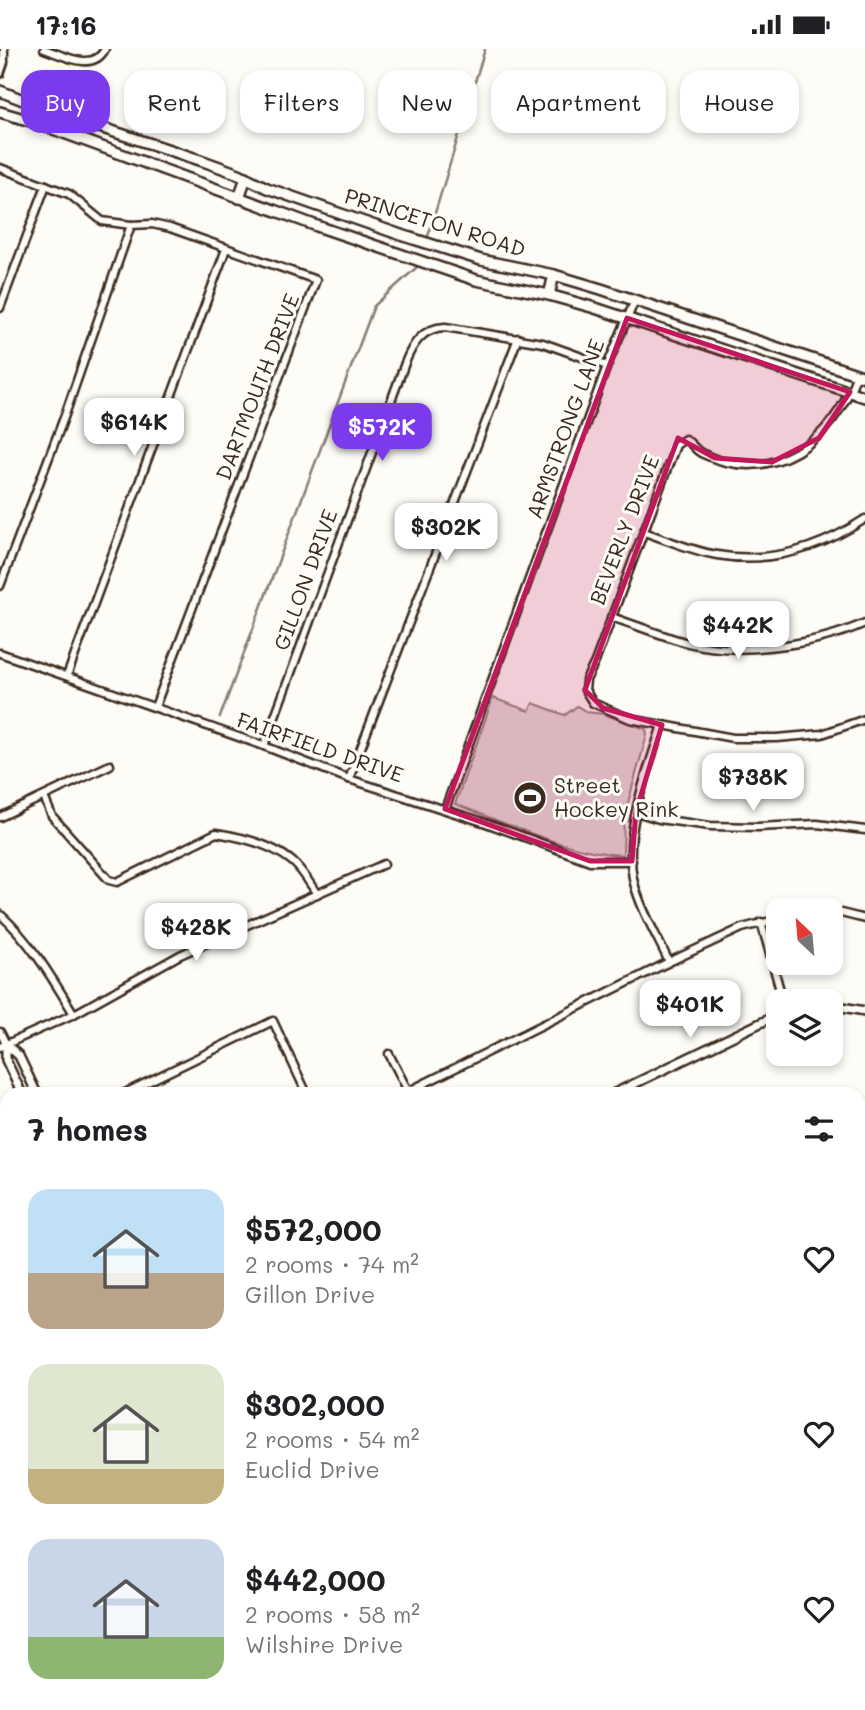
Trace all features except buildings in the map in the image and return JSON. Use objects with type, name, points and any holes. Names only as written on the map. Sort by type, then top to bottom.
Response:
[{"type":"main road","name":"PRINCETON ROAD","points":[[0,92],[54,113],[152,143],[246,177],[267,188],[401,235],[481,260],[554,275],[635,299],[861,375]]},
{"type":"main road","name":"PRINCETON ROAD","points":[[0,112],[475,280],[550,295],[627,318],[865,397]]},
{"type":"main road","points":[[239,198],[246,177]]},
{"type":"main road","points":[[300,220],[307,202]]},
{"type":"main road","points":[[394,252],[401,235]]},
{"type":"main road","points":[[550,295],[554,275]]},
{"type":"main road","points":[[773,366],[781,348]]},
{"type":"street","points":[[44,49],[83,62],[99,59],[105,49]]},
{"type":"street","points":[[0,74],[4,62],[2,53]]},
{"type":"street","name":"DARTMOUTH DRIVE","points":[[0,167],[69,194],[102,221],[131,225],[152,224],[170,228],[316,280],[155,707]]},
{"type":"street","points":[[0,308],[46,185]]},
{"type":"street","points":[[0,586],[65,415],[131,225]]},
{"type":"street","points":[[68,676],[226,249]]},
{"type":"street","name":"ARMSTRONG LANE","points":[[446,809],[607,366],[635,299]]},
{"type":"street","name":"GILLON DRIVE","points":[[264,746],[411,348],[426,332],[437,328],[543,343],[607,366]]},
{"type":"street","points":[[349,779],[518,338]]},
{"type":"street","name":"BEVERLY DRIVE","points":[[662,725],[630,719],[603,708],[593,703],[585,690],[586,680],[596,661],[676,446],[685,439],[701,453],[752,464],[788,457],[819,438],[861,375]]},
{"type":"street","points":[[644,533],[716,555],[754,558],[817,546],[845,533],[865,519]]},
{"type":"street","points":[[611,617],[689,643],[734,647],[766,647],[792,643],[863,624],[865,632]]},
{"type":"street","name":"FAIRFIELD DRIVE","points":[[0,653],[264,746],[349,779],[446,809],[590,861],[632,861]]},
{"type":"street","points":[[669,962],[642,906],[634,882],[632,861],[636,812],[662,725],[733,738],[777,738],[822,734],[865,719]]},
{"type":"street","points":[[0,817],[110,765]]},
{"type":"street","points":[[44,797],[52,816],[109,880],[117,882],[216,833],[232,835],[278,851],[296,864],[317,894]]},
{"type":"street","points":[[636,812],[659,819],[710,825],[758,827],[817,824],[865,830]]},
{"type":"street","points":[[3,1045],[74,1014],[180,955],[384,864]]},
{"type":"street","points":[[0,913],[18,930],[43,963],[74,1014]]},
{"type":"street","points":[[844,914],[865,919]]},
{"type":"street","points":[[418,1087],[669,962],[742,928],[766,921]]},
{"type":"street","points":[[761,922],[780,989]]},
{"type":"street","points":[[843,1007],[865,1011]]},
{"type":"street","points":[[628,1087],[766,1020]]},
{"type":"street","points":[[137,1087],[273,1021],[304,1087]]},
{"type":"street","points":[[0,1032],[6,1060],[19,1087]]},
{"type":"street","points":[[3,1045],[19,1056],[34,1087]]},
{"type":"street","points":[[389,1055],[403,1087]]},
{"type":"highlighted area","points":[[627,318],[850,392],[819,438],[772,462],[715,458],[678,438],[585,690],[603,708],[662,725],[636,812],[632,861],[590,861],[445,809]]},
{"type":"shaded area","points":[[493,698],[529,711],[533,703],[565,715],[577,706],[587,712],[603,714],[646,729],[647,735],[624,817],[623,855],[559,843],[455,804]]},
{"type":"waterway","points":[[428,236],[485,49]]},
{"type":"waterway","points":[[220,717],[374,306],[417,267]]},
{"type":"place","name":"Street Hockey Rink","points":[[530,798]]}]
